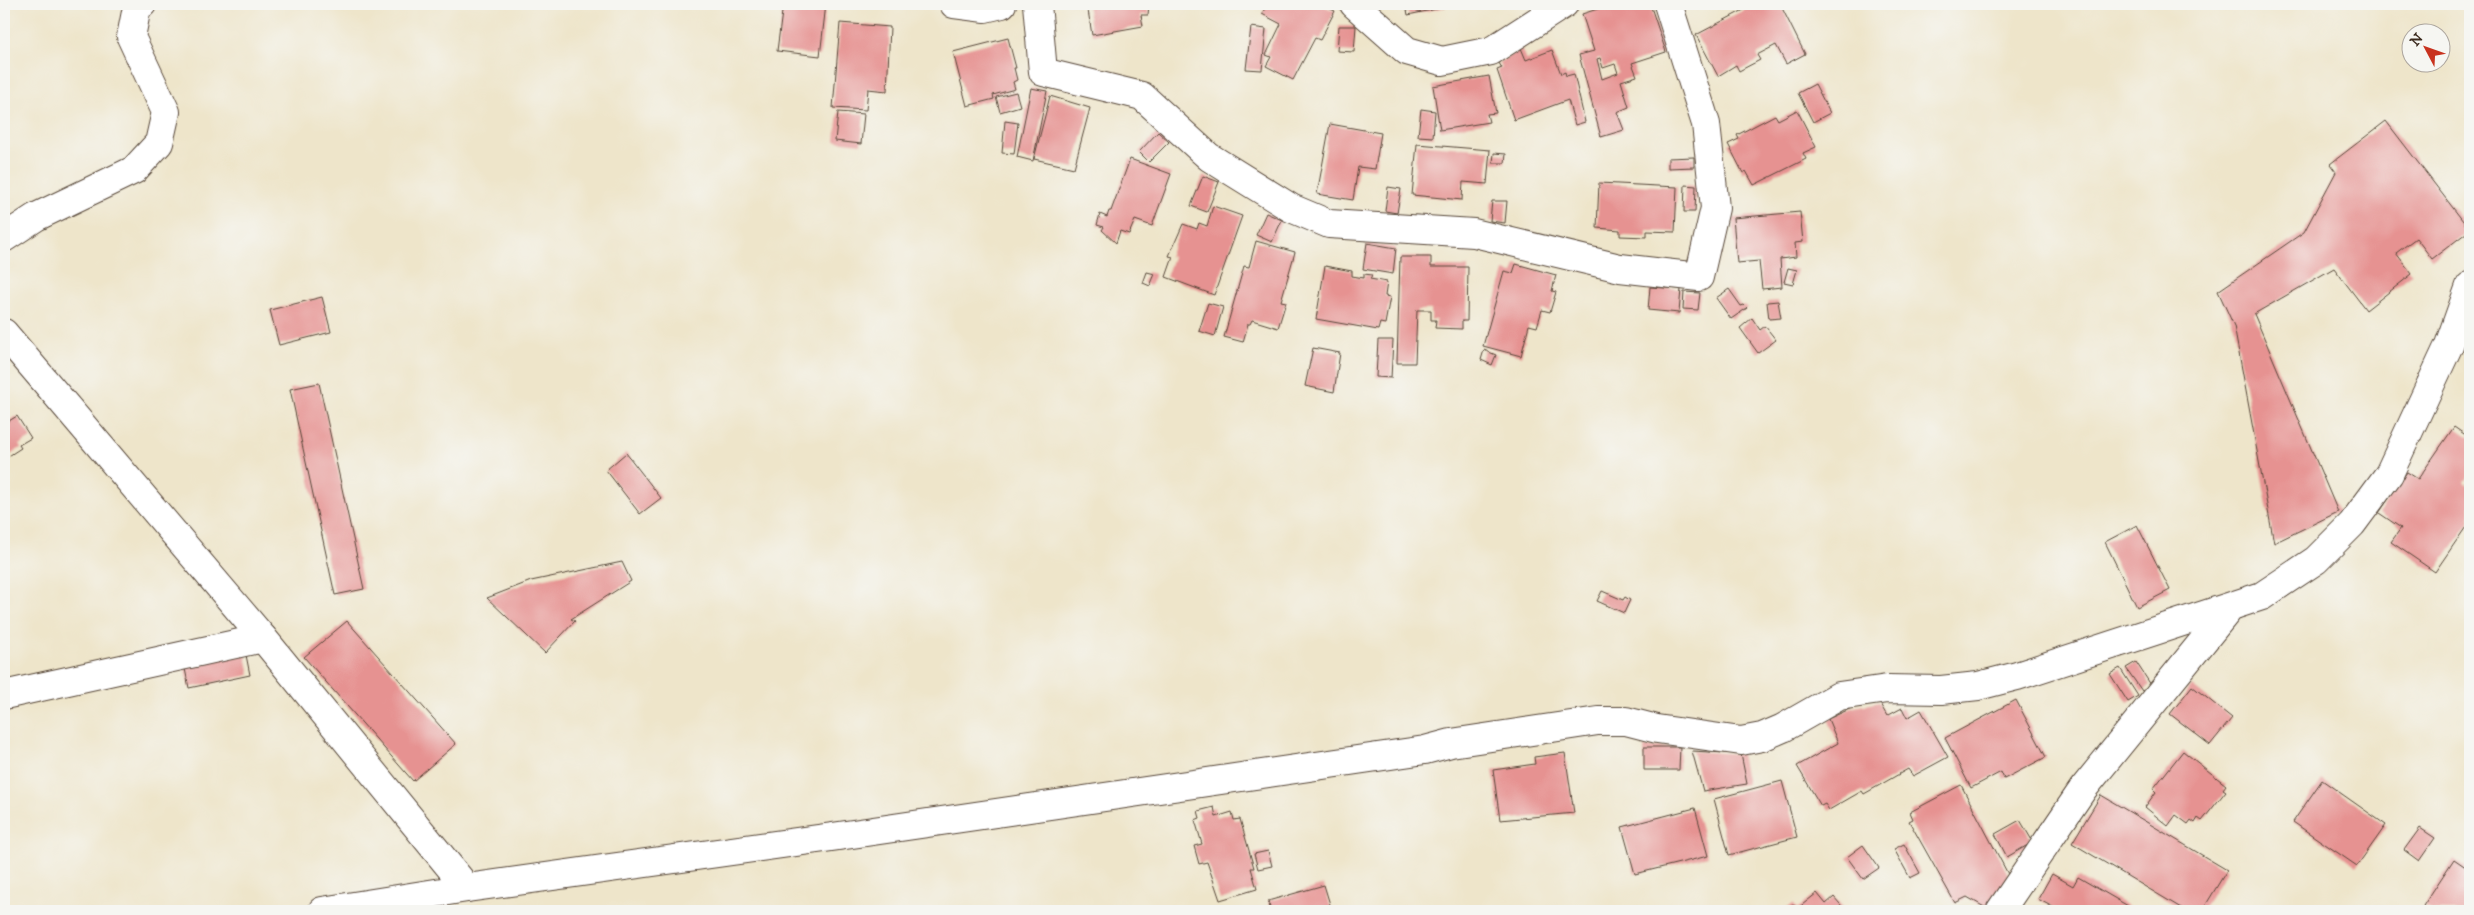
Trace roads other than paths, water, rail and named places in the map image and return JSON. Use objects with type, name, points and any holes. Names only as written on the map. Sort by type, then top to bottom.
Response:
[{"type":"street","points":[[4,238],[36,217],[134,170],[160,143],[166,112],[131,38],[137,7],[142,4]]},
{"type":"street","points":[[954,4],[985,8],[1002,4]]},
{"type":"street","points":[[1037,4],[1043,72],[1142,96],[1209,157],[1291,208],[1329,224],[1474,233],[1620,268],[1699,277],[1715,208],[1706,124],[1668,4]]},
{"type":"street","points":[[1354,4],[1408,51],[1442,61],[1491,50],[1564,4]]},
{"type":"street","points":[[322,911],[466,888],[842,836],[1426,750],[1451,743],[1598,722],[1626,721],[1657,730],[1741,741],[1762,737],[1782,728],[1839,696],[1887,689],[1941,690],[1978,686],[2230,608],[2262,596],[2301,572],[2316,560],[2357,517],[2389,474],[2448,345],[2470,286]]},
{"type":"street","points":[[4,333],[262,638],[466,888]]},
{"type":"street","points":[[2000,911],[2083,790],[2230,608]]},
{"type":"street","points":[[4,695],[262,638]]}]
